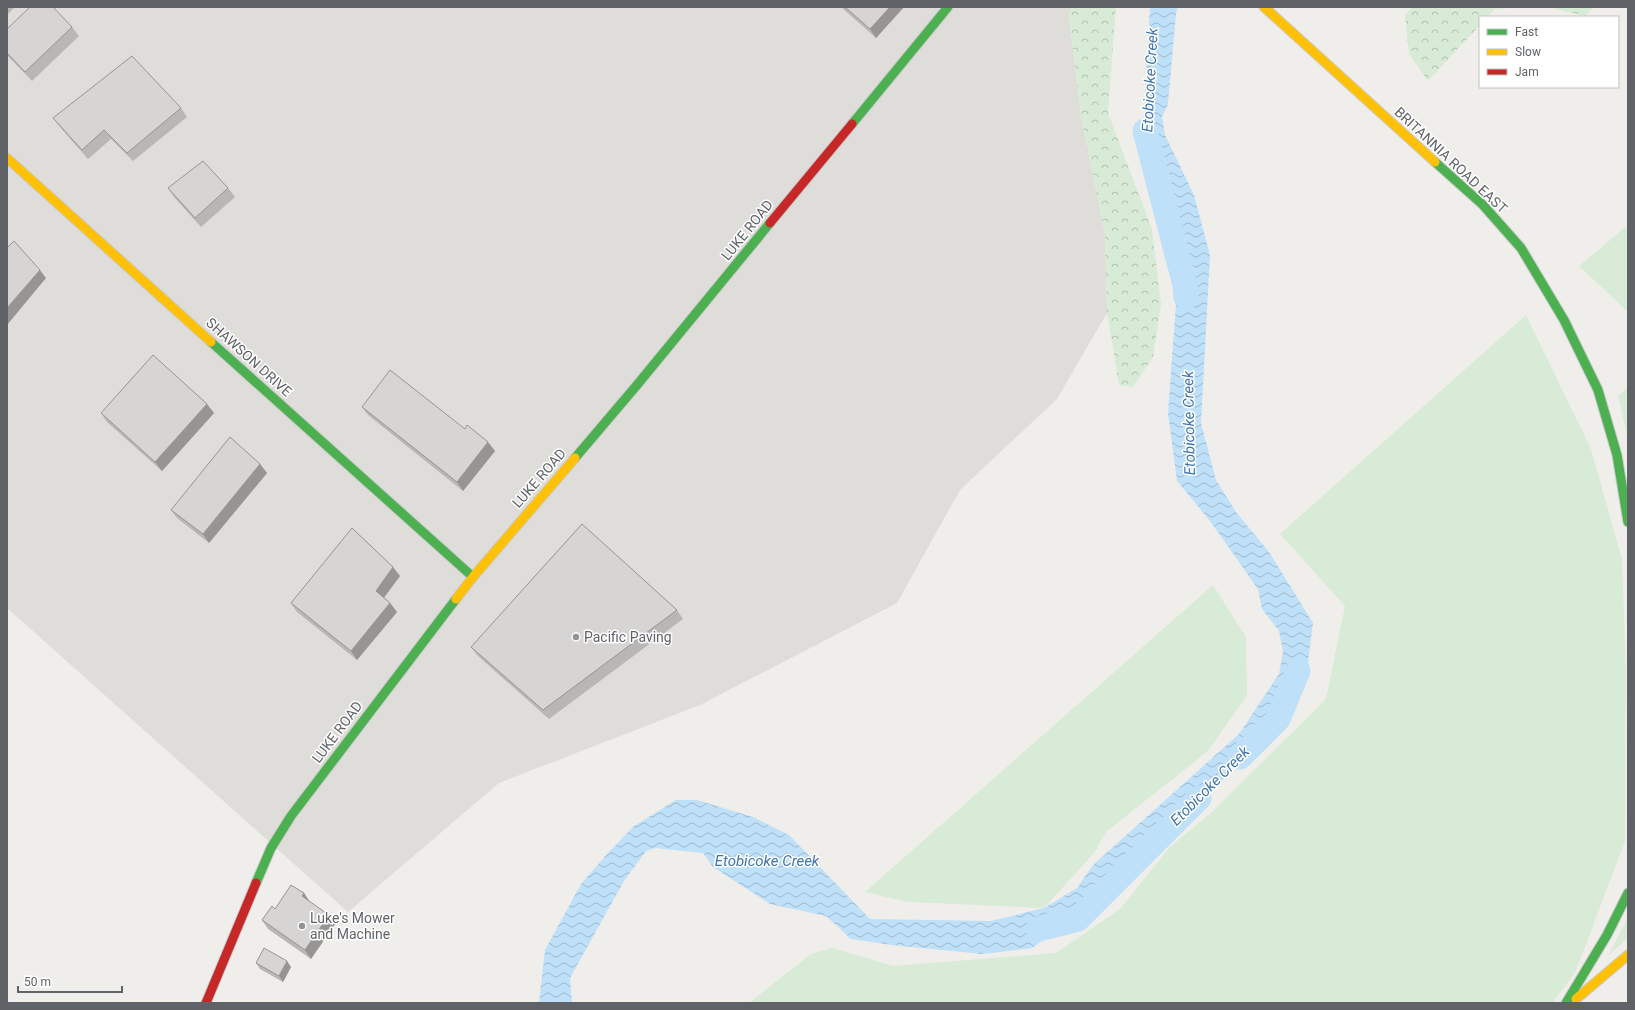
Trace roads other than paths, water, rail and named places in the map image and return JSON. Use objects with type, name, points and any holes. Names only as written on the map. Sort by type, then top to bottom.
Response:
[{"type":"street","name":"LUKE ROAD","points":[[206,1003],[271,848],[291,816],[473,577],[637,385],[948,7]]},
{"type":"street","name":"BRITANNIA ROAD EAST","points":[[1264,7],[1483,205],[1521,248],[1564,320],[1598,390],[1617,456],[1628,522]]},
{"type":"street","name":"SHAWSON DRIVE","points":[[7,158],[473,577]]},
{"type":"street","points":[[1566,1003],[1615,924],[1628,893]]},
{"type":"street","points":[[1570,1003],[1628,955]]},
{"type":"water","name":"Etobicoke Creek","points":[[1150,7],[1178,7],[1176,13],[1168,104],[1162,117],[1165,135],[1194,195],[1210,255],[1201,423],[1216,480],[1236,512],[1269,552],[1313,623],[1307,670],[1259,740],[1210,794],[1138,851],[1091,907],[1032,948],[983,954],[892,945],[851,939],[826,916],[770,904],[713,867],[703,853],[655,848],[646,851],[624,881],[570,978],[572,1003],[539,1003],[545,950],[581,884],[634,826],[676,800],[697,800],[753,817],[789,835],[870,919],[991,921],[1044,908],[1077,888],[1093,865],[1239,734],[1279,674],[1283,652],[1279,631],[1262,609],[1258,589],[1210,521],[1177,481],[1168,413],[1179,263],[1171,243],[1164,181],[1147,153],[1143,130]]},
{"type":"waterway","name":"Etobicoke Creek","points":[[1145,131],[1185,285],[1186,297]]},
{"type":"waterway","name":"Etobicoke Creek","points":[[1240,757],[1278,719],[1298,671]]},
{"type":"waterway","name":"Etobicoke Creek","points":[[1038,929],[1078,919],[1199,798]]},
{"type":"place","name":"Pacific Paving","points":[[576,637]]},
{"type":"place","name":"Luke's Mower and Machine","points":[[302,926]]}]
